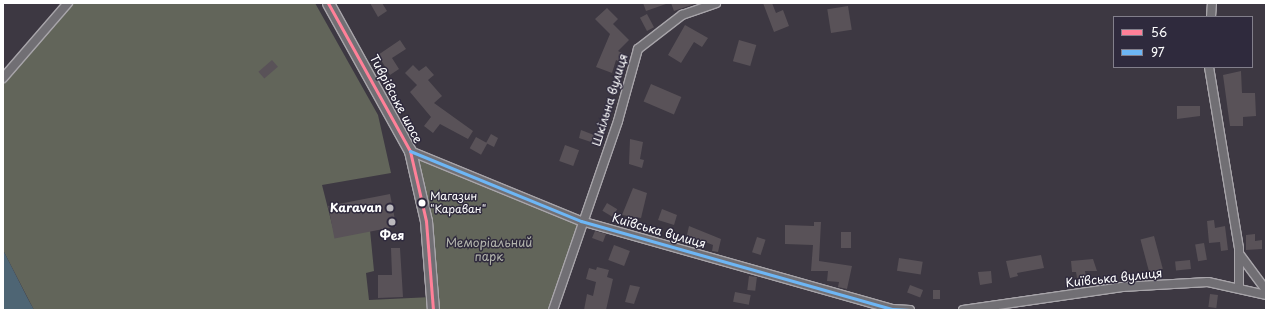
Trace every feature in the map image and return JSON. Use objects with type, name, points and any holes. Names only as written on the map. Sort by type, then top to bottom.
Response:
[{"type":"main road","name":"Тиврівське шосе","points":[[328,3],[410,151],[426,221],[433,310]]},
{"type":"street","points":[[3,78],[68,3]]},
{"type":"street","name":"Шкільна вулиця","points":[[552,310],[581,221],[618,121],[638,49],[682,15],[716,3]]},
{"type":"street","points":[[1211,16],[1212,3]]},
{"type":"street","points":[[1210,68],[1240,254],[1239,288]]},
{"type":"street","name":"Київська вулиця","points":[[410,151],[581,221],[892,309],[910,310]]},
{"type":"street","points":[[1240,254],[1266,290]]},
{"type":"street","name":"Київська вулиця","points":[[963,310],[1122,287],[1208,282],[1266,295]]},
{"type":"green space","name":"Меморіальний парк","points":[[68,3],[315,3],[378,115],[391,173],[322,185],[335,236],[370,230],[374,271],[366,273],[369,300],[432,297],[410,151],[581,221],[553,310],[34,310],[3,250],[3,78]]},
{"type":"water","points":[[3,250],[28,299],[34,310],[3,310]]},
{"type":"building","points":[[370,3],[382,3],[387,11],[378,17]]},
{"type":"building","points":[[643,3],[666,3],[666,4],[646,11]]},
{"type":"building","points":[[671,3],[694,3],[694,4],[674,11]]},
{"type":"building","points":[[763,3],[772,3],[776,13],[783,10],[789,26],[774,32]]},
{"type":"building","points":[[848,6],[852,30],[831,33],[827,9]]},
{"type":"building","points":[[607,8],[618,19],[613,24],[629,40],[618,51],[624,54],[620,62],[616,60],[612,73],[596,67],[610,34],[595,19]]},
{"type":"building","points":[[647,14],[654,27],[647,31],[640,18]]},
{"type":"building","points":[[685,25],[708,38],[702,47],[694,42],[681,63],[668,55]]},
{"type":"building","points":[[400,40],[406,49],[392,58],[399,69],[390,75],[378,55]]},
{"type":"building","points":[[739,40],[756,45],[750,66],[733,61]]},
{"type":"building","points":[[272,60],[278,67],[264,79],[258,72]]},
{"type":"building","points":[[413,65],[419,71],[426,66],[434,75],[428,80],[442,96],[434,103],[473,131],[468,139],[440,124],[433,133],[424,126],[431,117],[410,92],[417,85],[405,73]]},
{"type":"building","points":[[1241,71],[1242,93],[1255,93],[1256,116],[1243,117],[1243,126],[1230,126],[1223,75]]},
{"type":"building","points":[[651,84],[681,97],[674,114],[644,101]]},
{"type":"building","points":[[1177,106],[1200,106],[1200,116],[1177,119]]},
{"type":"building","points":[[581,130],[594,135],[591,142],[579,138]]},
{"type":"building","points":[[491,134],[498,138],[494,147],[486,143]]},
{"type":"building","points":[[476,137],[487,143],[481,155],[470,148]]},
{"type":"building","points":[[630,139],[643,142],[640,159],[644,160],[642,168],[629,164]]},
{"type":"building","points":[[565,145],[579,150],[573,166],[559,161]]},
{"type":"building","points":[[633,188],[647,193],[641,218],[622,215]]},
{"type":"building","points":[[390,194],[396,226],[334,238],[328,206]]},
{"type":"building","points":[[607,203],[617,209],[613,217],[602,211]]},
{"type":"building","points":[[662,209],[677,215],[674,225],[658,220]]},
{"type":"building","points":[[1214,220],[1215,228],[1225,226],[1228,250],[1221,251],[1220,242],[1209,243],[1207,221]]},
{"type":"building","points":[[814,222],[821,222],[819,261],[852,266],[847,289],[838,287],[839,282],[827,281],[828,271],[811,271],[813,245],[785,244],[785,225],[814,226]]},
{"type":"building","points":[[689,226],[721,239],[718,252],[712,251],[713,245],[687,235]]},
{"type":"building","points":[[595,231],[606,234],[603,242],[592,238]]},
{"type":"building","points":[[841,232],[851,232],[851,248],[841,248]]},
{"type":"building","points":[[1255,234],[1255,241],[1262,240],[1262,249],[1246,250],[1246,235]]},
{"type":"building","points":[[1154,236],[1163,269],[1149,272],[1140,240]]},
{"type":"building","points":[[757,237],[766,240],[761,255],[752,252]]},
{"type":"building","points":[[1204,243],[1207,260],[1198,261],[1195,245]]},
{"type":"building","points":[[614,245],[630,251],[624,266],[608,260]]},
{"type":"building","points":[[391,248],[400,248],[403,297],[378,298],[378,275],[392,275]]},
{"type":"building","points":[[1041,255],[1044,268],[1017,273],[1018,276],[1010,278],[1006,261]]},
{"type":"building","points":[[899,258],[923,262],[921,275],[897,271]]},
{"type":"building","points":[[1093,259],[1097,271],[1085,271],[1086,277],[1077,278],[1076,272],[1072,272],[1071,261]]},
{"type":"building","points":[[1190,260],[1191,269],[1176,271],[1175,262]]},
{"type":"building","points":[[597,267],[609,270],[607,277],[613,279],[606,310],[584,310],[587,294],[593,296],[596,282],[586,279],[589,268],[596,270]]},
{"type":"building","points":[[991,271],[992,283],[980,285],[978,272]]},
{"type":"building","points":[[749,276],[757,277],[755,291],[747,290]]},
{"type":"building","points":[[630,285],[640,287],[634,304],[625,302]]},
{"type":"building","points":[[910,285],[923,290],[920,297],[907,292]]},
{"type":"building","points":[[933,290],[940,290],[940,299],[933,299]]},
{"type":"building","points":[[735,292],[751,295],[749,305],[733,302]]},
{"type":"building","points":[[1210,294],[1218,295],[1216,308],[1208,307]]},
{"type":"transit line","name":"56","points":[[328,3],[410,151],[426,221],[433,310]]},
{"type":"transit line","name":"97","points":[[410,151],[581,221],[892,309],[910,310]]},
{"type":"place","name":"Магазин \"Караван\"","points":[[422,203]]},
{"type":"place","name":"Karavan","points":[[390,208]]},
{"type":"place","name":"Фея","points":[[392,222]]}]
